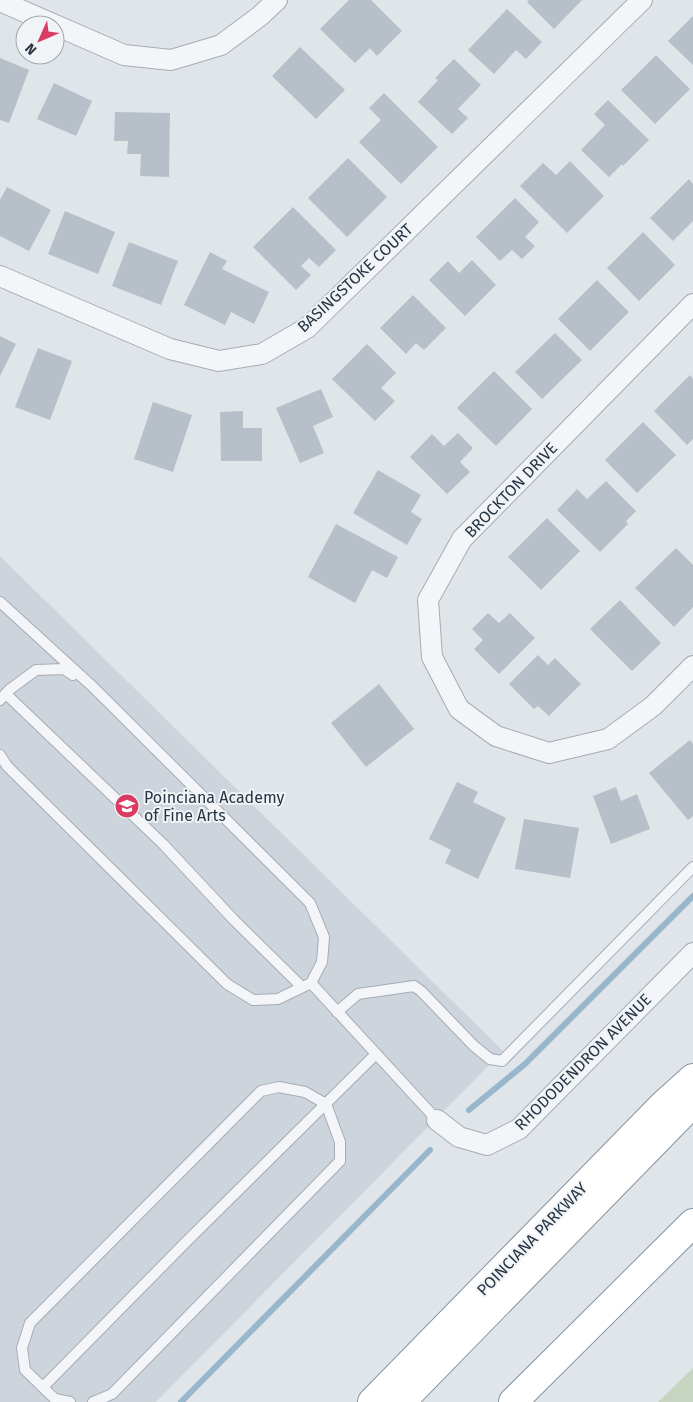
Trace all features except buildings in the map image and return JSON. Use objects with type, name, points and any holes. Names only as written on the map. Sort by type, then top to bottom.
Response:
[{"type":"highway","name":"POINCIANA PARKWAY","points":[[372,1402],[662,1106],[693,1078]]},
{"type":"highway","name":"POINCIANA PARKWAY","points":[[401,1402],[693,1102]]},
{"type":"highway","points":[[514,1402],[693,1223]]},
{"type":"street","points":[[0,1],[124,55],[171,60],[221,46],[260,16],[277,0]]},
{"type":"street","name":"BASINGSTOKE COURT","points":[[0,276],[170,349],[219,361],[262,354],[307,328],[642,0]]},
{"type":"street","name":"BROCKTON DRIVE","points":[[693,304],[462,539],[428,600],[432,657],[459,709],[496,736],[549,752],[608,739],[653,706],[693,666]]},
{"type":"street","name":"RHODODENDRON AVENUE","points":[[437,1120],[459,1137],[487,1145],[519,1128],[693,953]]},
{"type":"lane","points":[[0,602],[93,687],[310,903],[324,936],[322,962],[307,985],[278,999],[253,1000],[227,984],[7,766],[0,756]]},
{"type":"lane","points":[[93,687],[64,669],[36,670],[3,697],[163,844],[234,920],[337,1012],[437,1120]]},
{"type":"lane","points":[[337,1012],[358,994],[414,986],[474,1046],[490,1059],[502,1061],[693,867]]},
{"type":"lane","points":[[43,1387],[376,1054]]},
{"type":"lane","points":[[70,1402],[55,1399],[25,1370],[22,1348],[30,1323],[261,1091],[279,1087],[296,1090],[304,1092],[326,1104],[340,1142],[340,1161],[112,1394],[93,1402]]},
{"type":"shaded area","name":"Poinciana Academy of Fine Arts","points":[[0,556],[503,1051],[156,1402],[0,1402]]},
{"type":"green space","points":[[693,1368],[693,1402],[658,1402]]},
{"type":"waterway","points":[[469,1110],[525,1064],[693,896]]},
{"type":"waterway","points":[[181,1402],[430,1150]]},
{"type":"place","name":"Poinciana Academy of Fine Arts","points":[[127,806]]}]
